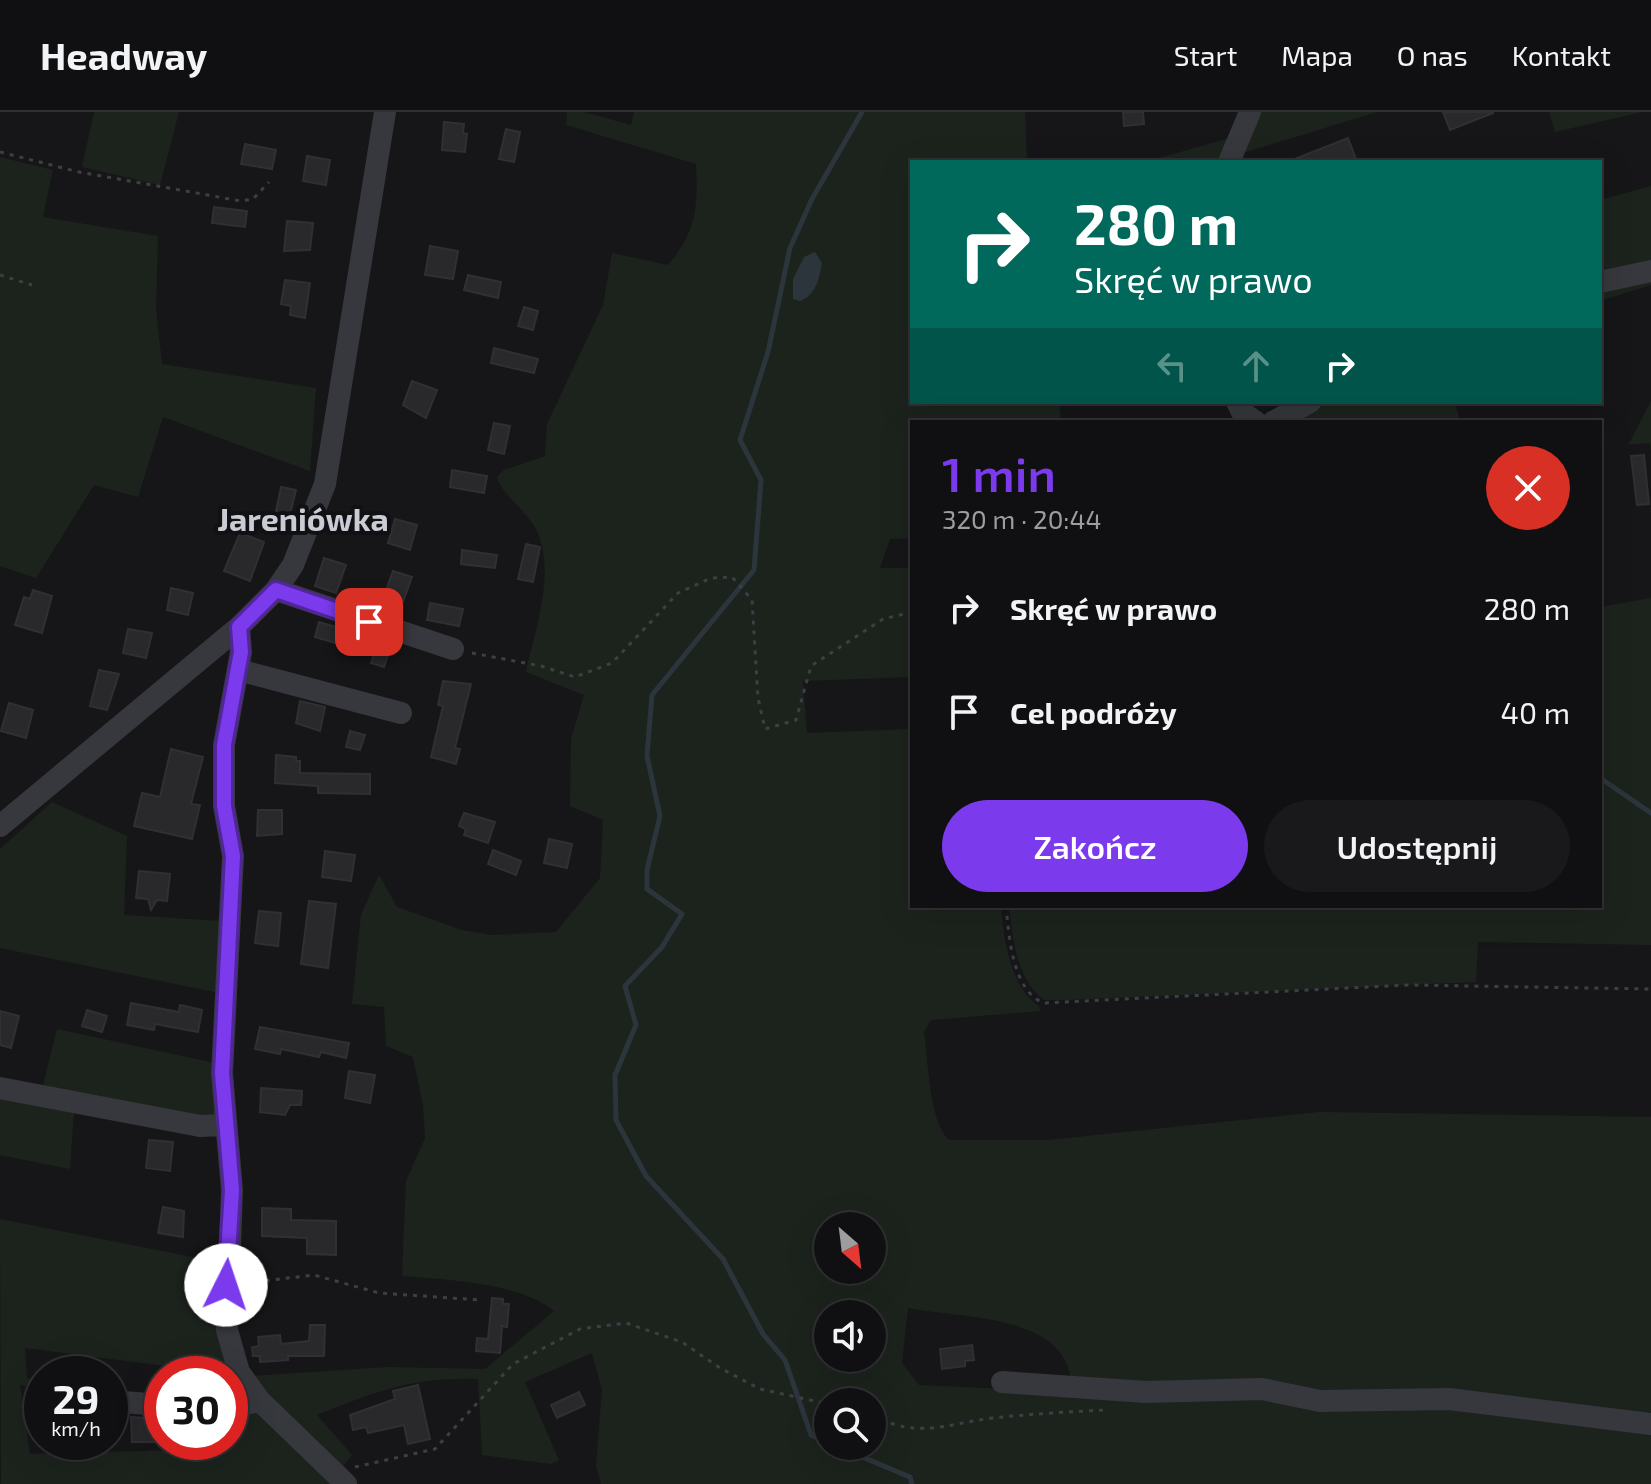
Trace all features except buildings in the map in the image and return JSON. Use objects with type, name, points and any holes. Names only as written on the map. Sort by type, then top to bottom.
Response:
[{"type":"street","points":[[0,826],[239,627],[276,590],[310,528],[325,484],[385,112]]},
{"type":"street","points":[[1230,160],[1250,112]]},
{"type":"street","points":[[1602,282],[1651,271]]},
{"type":"street","points":[[1238,404],[1242,412],[1253,420]]},
{"type":"street","points":[[1277,420],[1306,404]]},
{"type":"street","points":[[276,590],[453,649]]},
{"type":"street","points":[[239,627],[238,670],[224,745],[224,806],[233,856],[222,1073],[232,1190],[226,1285],[227,1330],[239,1372],[260,1401],[342,1480]]},
{"type":"street","points":[[238,670],[401,713]]},
{"type":"street","points":[[0,1088],[200,1126],[226,1125]]},
{"type":"street","points":[[1002,1382],[1146,1392],[1262,1389],[1320,1401],[1449,1399],[1651,1424]]},
{"type":"street","points":[[248,1403],[260,1401]]},
{"type":"path","points":[[0,152],[79,172],[241,201],[253,199],[269,182]]},
{"type":"path","points":[[0,275],[32,285]]},
{"type":"path","points":[[453,649],[541,666],[575,677],[612,663],[678,593],[711,578],[732,577],[752,600],[758,698],[765,729],[796,720],[811,666],[883,619],[910,612]]},
{"type":"path","points":[[1006,908],[1009,940],[1021,975],[1033,998],[1044,1003],[1410,985],[1651,989]]},
{"type":"path","points":[[226,1285],[314,1275],[379,1293],[480,1300]]},
{"type":"path","points":[[342,1480],[358,1466],[435,1449],[513,1364],[580,1329],[626,1323],[682,1342],[720,1368],[760,1389],[814,1401]]},
{"type":"path","points":[[886,1423],[893,1426],[943,1429],[989,1419],[1115,1409]]},
{"type":"shaded area","points":[[94,112],[179,112],[160,185],[82,167]]},
{"type":"shaded area","points":[[567,112],[584,112],[631,125],[634,112],[1025,112],[1027,160],[910,160],[910,404],[1059,404],[1061,420],[910,420],[910,538],[890,539],[880,568],[910,568],[910,677],[803,681],[807,733],[910,729],[910,908],[1001,908],[1015,975],[1029,998],[1039,1006],[1040,1011],[931,1020],[924,1032],[928,1073],[933,1105],[942,1131],[949,1140],[1048,1140],[1319,1112],[1651,1117],[1651,1484],[601,1484],[596,1465],[602,1390],[592,1353],[525,1382],[559,1460],[551,1464],[482,1455],[478,1379],[455,1379],[395,1387],[317,1415],[352,1455],[339,1471],[250,1376],[388,1367],[485,1369],[554,1311],[539,1301],[502,1288],[402,1276],[406,1181],[425,1138],[423,1105],[413,1057],[386,1046],[384,1007],[352,1004],[361,915],[379,875],[397,907],[462,930],[492,935],[556,932],[600,878],[603,820],[570,806],[571,739],[584,695],[526,672],[542,602],[545,565],[537,531],[497,477],[504,470],[545,456],[547,424],[603,305],[612,253],[668,265],[690,229],[697,193],[696,164],[566,125]],"holes":[[[908,1308],[1012,1324],[1036,1334],[1055,1347],[1068,1366],[1071,1392],[919,1385],[902,1363]]]},
{"type":"shaded area","points":[[1257,112],[1377,112],[1236,155]]},
{"type":"shaded area","points":[[1549,112],[1642,112],[1555,132]]},
{"type":"shaded area","points":[[1233,137],[1225,160],[1152,160]]},
{"type":"shaded area","points":[[0,157],[53,170],[43,217],[158,236],[156,309],[162,364],[316,388],[310,471],[163,417],[138,497],[94,485],[36,578],[0,566]]},
{"type":"shaded area","points":[[1651,186],[1651,285],[1602,300],[1602,199]]},
{"type":"shaded area","points":[[815,252],[822,263],[816,286],[810,295],[800,301],[793,299],[793,279],[804,257]]},
{"type":"shaded area","points":[[1651,401],[1651,453],[1650,443],[1628,445]]},
{"type":"shaded area","points":[[1317,404],[1455,404],[1460,420],[1288,420]]},
{"type":"shaded area","points":[[1651,598],[1651,945],[1478,942],[1476,982],[1044,1000],[1028,982],[1014,944],[1009,908],[1602,908],[1602,607]]},
{"type":"shaded area","points":[[52,802],[127,836],[124,915],[222,921],[219,993],[0,948],[0,849]]},
{"type":"shaded area","points":[[57,1029],[215,1063],[215,1118],[42,1089]]},
{"type":"shaded area","points":[[0,1096],[74,1111],[70,1169],[0,1155]]},
{"type":"shaded area","points":[[0,1219],[223,1263],[231,1356],[144,1356],[144,1363],[128,1361],[128,1356],[87,1356],[25,1348],[24,1386],[20,1385],[24,1413],[24,1460],[128,1460],[128,1451],[144,1451],[144,1460],[248,1460],[248,1411],[263,1410],[341,1484],[1,1484]]},
{"type":"waterway","points":[[814,1436],[785,1360],[763,1334],[723,1259],[646,1176],[616,1120],[615,1075],[636,1025],[625,986],[662,947],[682,914],[647,889],[647,870],[660,816],[647,756],[652,695],[754,570],[761,480],[740,440],[768,352],[790,248],[812,199],[862,112]]},
{"type":"waterway","points":[[1602,779],[1651,813]]},
{"type":"waterway","points":[[869,1460],[910,1477],[912,1484]]},
{"type":"district","name":"Jareniówka","points":[[303,518]]},
{"type":"route","points":[[226,1285],[232,1190],[222,1073],[233,856],[224,806],[224,745],[241,652],[239,627],[276,590],[369,622]]}]
